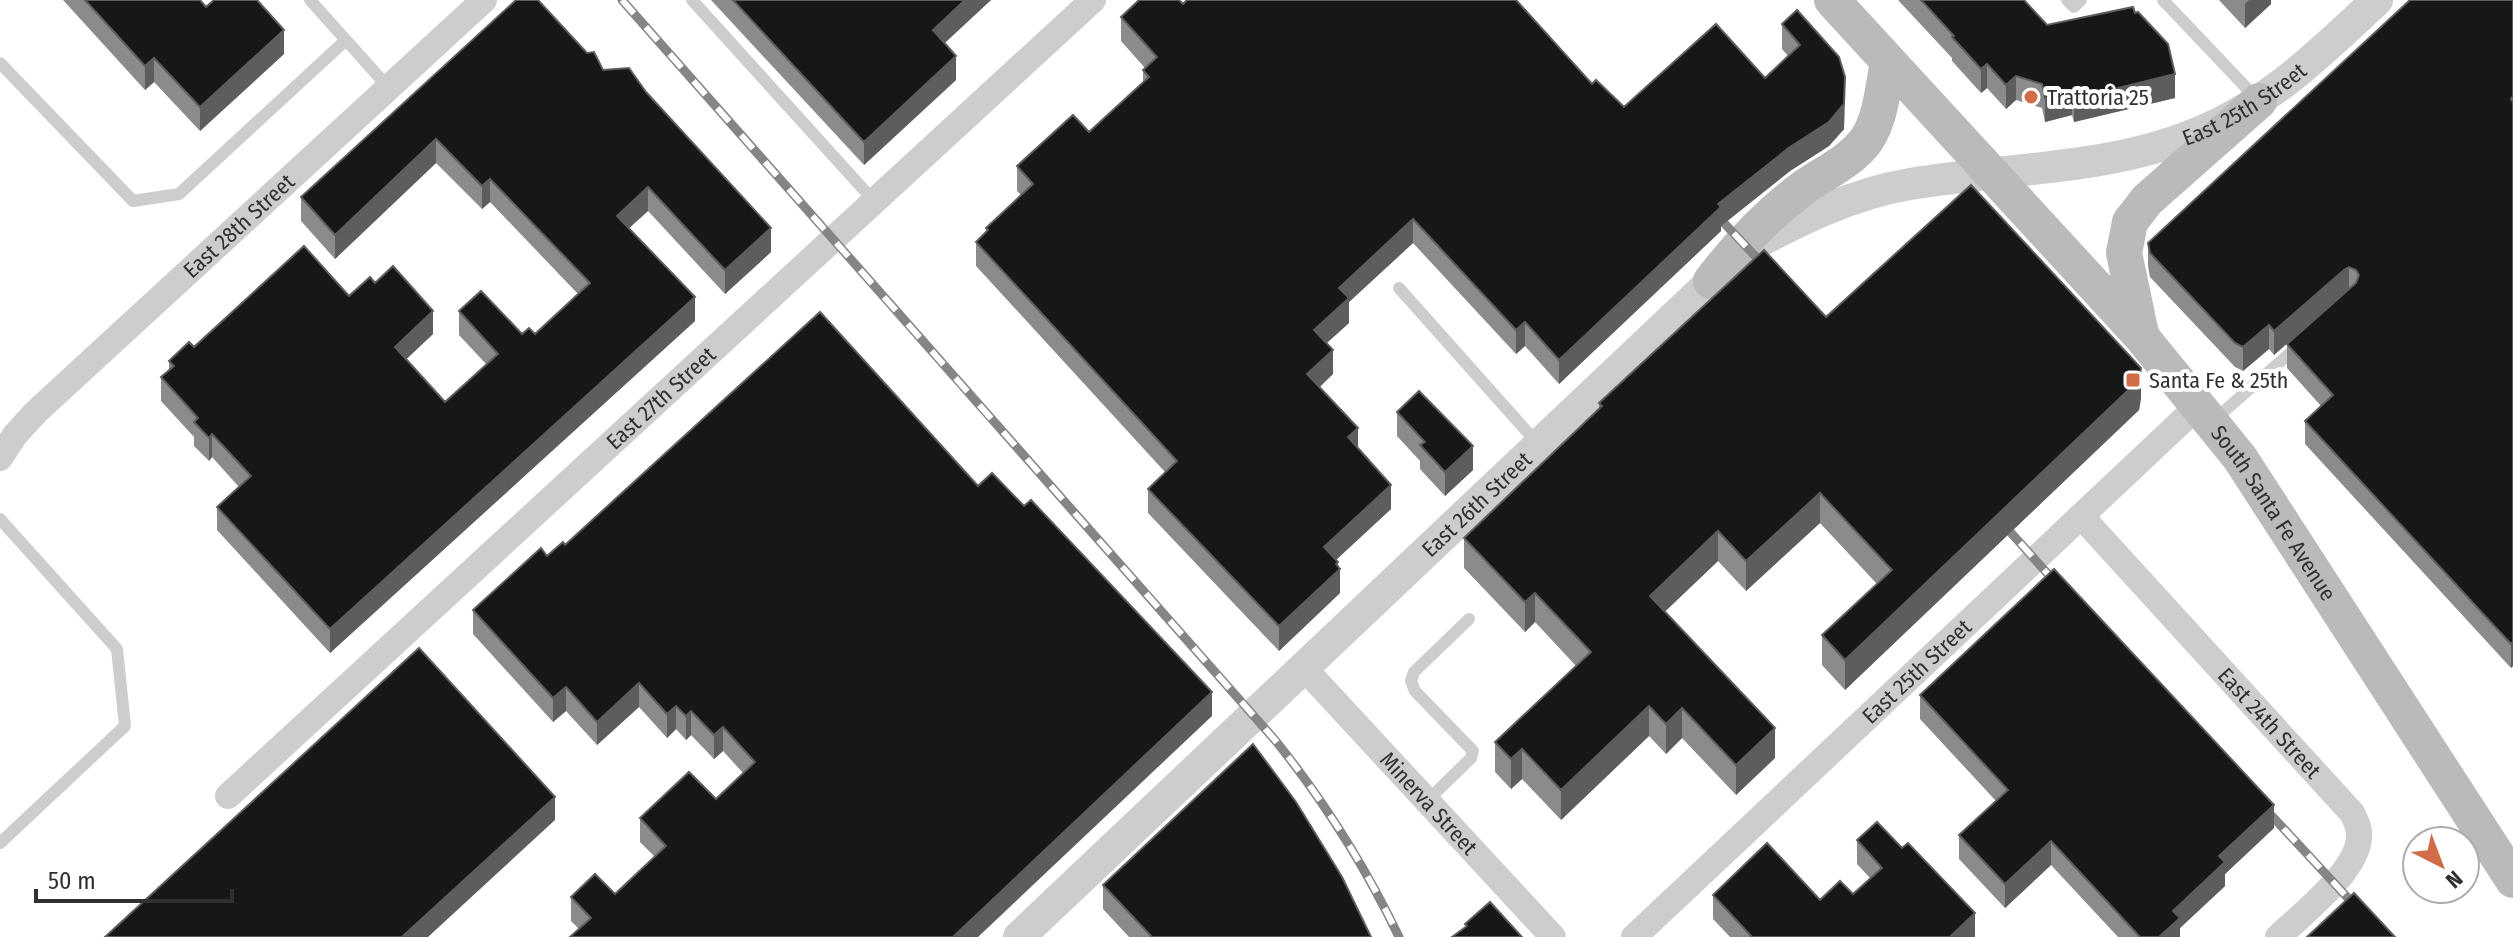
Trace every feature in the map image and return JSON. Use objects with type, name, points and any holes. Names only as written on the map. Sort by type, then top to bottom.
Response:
[{"type":"main road","name":"South Santa Fe Avenue","points":[[1832,0],[2141,336],[2205,414],[2274,508],[2513,880]]},
{"type":"main road","points":[[1711,281],[1771,215],[1855,152],[1867,139],[1875,123],[1888,62]]},
{"type":"main road","points":[[2141,336],[2124,253],[2130,222],[2147,200],[2259,101]]},
{"type":"street","name":"East 28th Street","points":[[0,458],[36,412],[484,0]]},
{"type":"street","name":"East 27th Street","points":[[228,796],[1093,0]]},
{"type":"street","name":"East 25th Street","points":[[1991,174],[2131,154],[2210,128],[2259,101],[2312,61],[2377,0]]},
{"type":"street","name":"East 26th Street","points":[[1019,937],[1747,248],[1855,196],[1910,184],[1991,174]]},
{"type":"street","name":"East 25th Street","points":[[1634,937],[2081,516],[2205,414]]},
{"type":"street","name":"East 24th Street","points":[[2081,516],[2352,813],[2360,839],[2352,859],[2334,883],[2278,937]]},
{"type":"street","name":"Minerva Street","points":[[1304,668],[1553,937]]},
{"type":"lane","points":[[310,0],[388,87]]},
{"type":"lane","points":[[692,0],[874,201]]},
{"type":"lane","points":[[2067,0],[2074,7],[2081,0]]},
{"type":"lane","points":[[2163,0],[2259,101]]},
{"type":"lane","points":[[0,63],[133,201],[179,194],[346,40]]},
{"type":"lane","points":[[1399,288],[1538,444]]},
{"type":"lane","points":[[2205,414],[2304,341]]},
{"type":"lane","points":[[0,519],[117,649],[125,726],[0,843]]},
{"type":"lane","points":[[1427,801],[1471,758],[1473,751],[1415,691],[1411,681],[1414,672],[1469,619]]},
{"type":"building","points":[[85,0],[200,0],[206,7],[214,0],[257,0],[284,30],[200,107],[154,58],[145,66]]},
{"type":"building","points":[[516,0],[538,0],[587,53],[594,52],[603,70],[629,68],[646,92],[771,228],[725,270],[648,187],[617,216],[695,297],[330,629],[217,507],[251,476],[212,434],[209,438],[194,422],[198,418],[161,377],[174,366],[169,361],[189,342],[194,347],[304,246],[349,296],[370,277],[375,283],[393,266],[433,311],[395,347],[445,402],[498,354],[459,311],[481,291],[522,334],[529,328],[535,334],[590,283],[490,179],[482,186],[436,139],[335,235],[301,197]]},
{"type":"building","points":[[733,0],[965,0],[933,30],[956,56],[864,142]]},
{"type":"building","points":[[1139,0],[1179,0],[1183,4],[1187,0],[1516,0],[1592,84],[1596,80],[1624,107],[1716,24],[1765,78],[1800,45],[1782,24],[1797,10],[1839,57],[1845,77],[1844,104],[1829,122],[1790,147],[1718,204],[1721,207],[1559,360],[1525,322],[1516,330],[1413,219],[1339,288],[1349,298],[1314,330],[1333,350],[1307,374],[1358,428],[1348,437],[1391,485],[1324,547],[1338,562],[1336,564],[1340,569],[1279,626],[1148,489],[1177,461],[976,242],[988,230],[986,228],[1033,184],[1017,166],[1073,115],[1089,132],[1149,77],[1143,70],[1157,57],[1121,17]]},
{"type":"building","points":[[1921,0],[2024,0],[2047,25],[2133,7],[2135,13],[2138,12],[2168,44],[2175,74],[2074,99],[2072,92],[2045,98],[2042,84],[2016,76],[2006,85],[1987,64],[1981,69]]},
{"type":"building","points":[[2410,0],[2513,0],[2511,644],[2305,421],[2333,395],[2287,344],[2356,283],[2359,275],[2356,270],[2349,267],[2344,270],[2274,331],[2269,325],[2243,347],[2235,343],[2150,253],[2148,243]]},
{"type":"building","points":[[1971,185],[2141,368],[2139,380],[1845,660],[1822,635],[1892,570],[1820,493],[1746,561],[1718,531],[1650,596],[1775,728],[1736,765],[1682,708],[1666,724],[1649,706],[1561,790],[1522,749],[1511,759],[1495,742],[1591,652],[1535,593],[1525,602],[1464,538],[1602,406],[1599,403],[1764,250],[1826,317]]},
{"type":"building","points":[[820,312],[978,486],[992,473],[1024,506],[1031,500],[1212,692],[953,937],[570,937],[591,918],[571,897],[595,874],[615,894],[666,846],[640,818],[689,772],[716,799],[755,762],[723,727],[714,735],[691,711],[686,716],[676,706],[667,714],[639,683],[597,722],[566,687],[553,698],[473,610],[541,548],[547,556],[563,542],[565,545]]},
{"type":"building","points":[[1419,391],[1473,446],[1445,472],[1420,445],[1425,442],[1397,412]]},
{"type":"building","points":[[2054,569],[2274,805],[2219,856],[2225,862],[2173,911],[2180,918],[2159,937],[2140,937],[2051,841],[2005,884],[1959,835],[2008,790],[1920,695]]},
{"type":"building","points":[[419,648],[555,797],[402,937],[105,937]]},
{"type":"building","points":[[1253,744],[1296,802],[1342,877],[1371,937],[1152,937],[1103,885]]},
{"type":"building","points":[[1877,822],[1902,848],[1908,843],[1975,913],[1950,937],[1752,937],[1713,895],[1767,843],[1820,900],[1840,881],[1853,894],[1882,868],[1857,840]]},
{"type":"building","points":[[2354,893],[2395,937],[2307,937]]},
{"type":"building","points":[[1490,902],[1522,937],[1452,937],[1467,926],[1465,924]]},
{"type":"railway","points":[[622,0],[1275,740],[1343,835],[1399,937]]},
{"type":"railway","points":[[1709,207],[1772,274]]},
{"type":"railway","points":[[1996,516],[2063,591]]},
{"type":"railway","points":[[2259,802],[2384,937]]},
{"type":"place","name":"Trattoria 25","points":[[2031,97]]},
{"type":"place","name":"Santa Fe & 25th","points":[[2133,380]]}]
